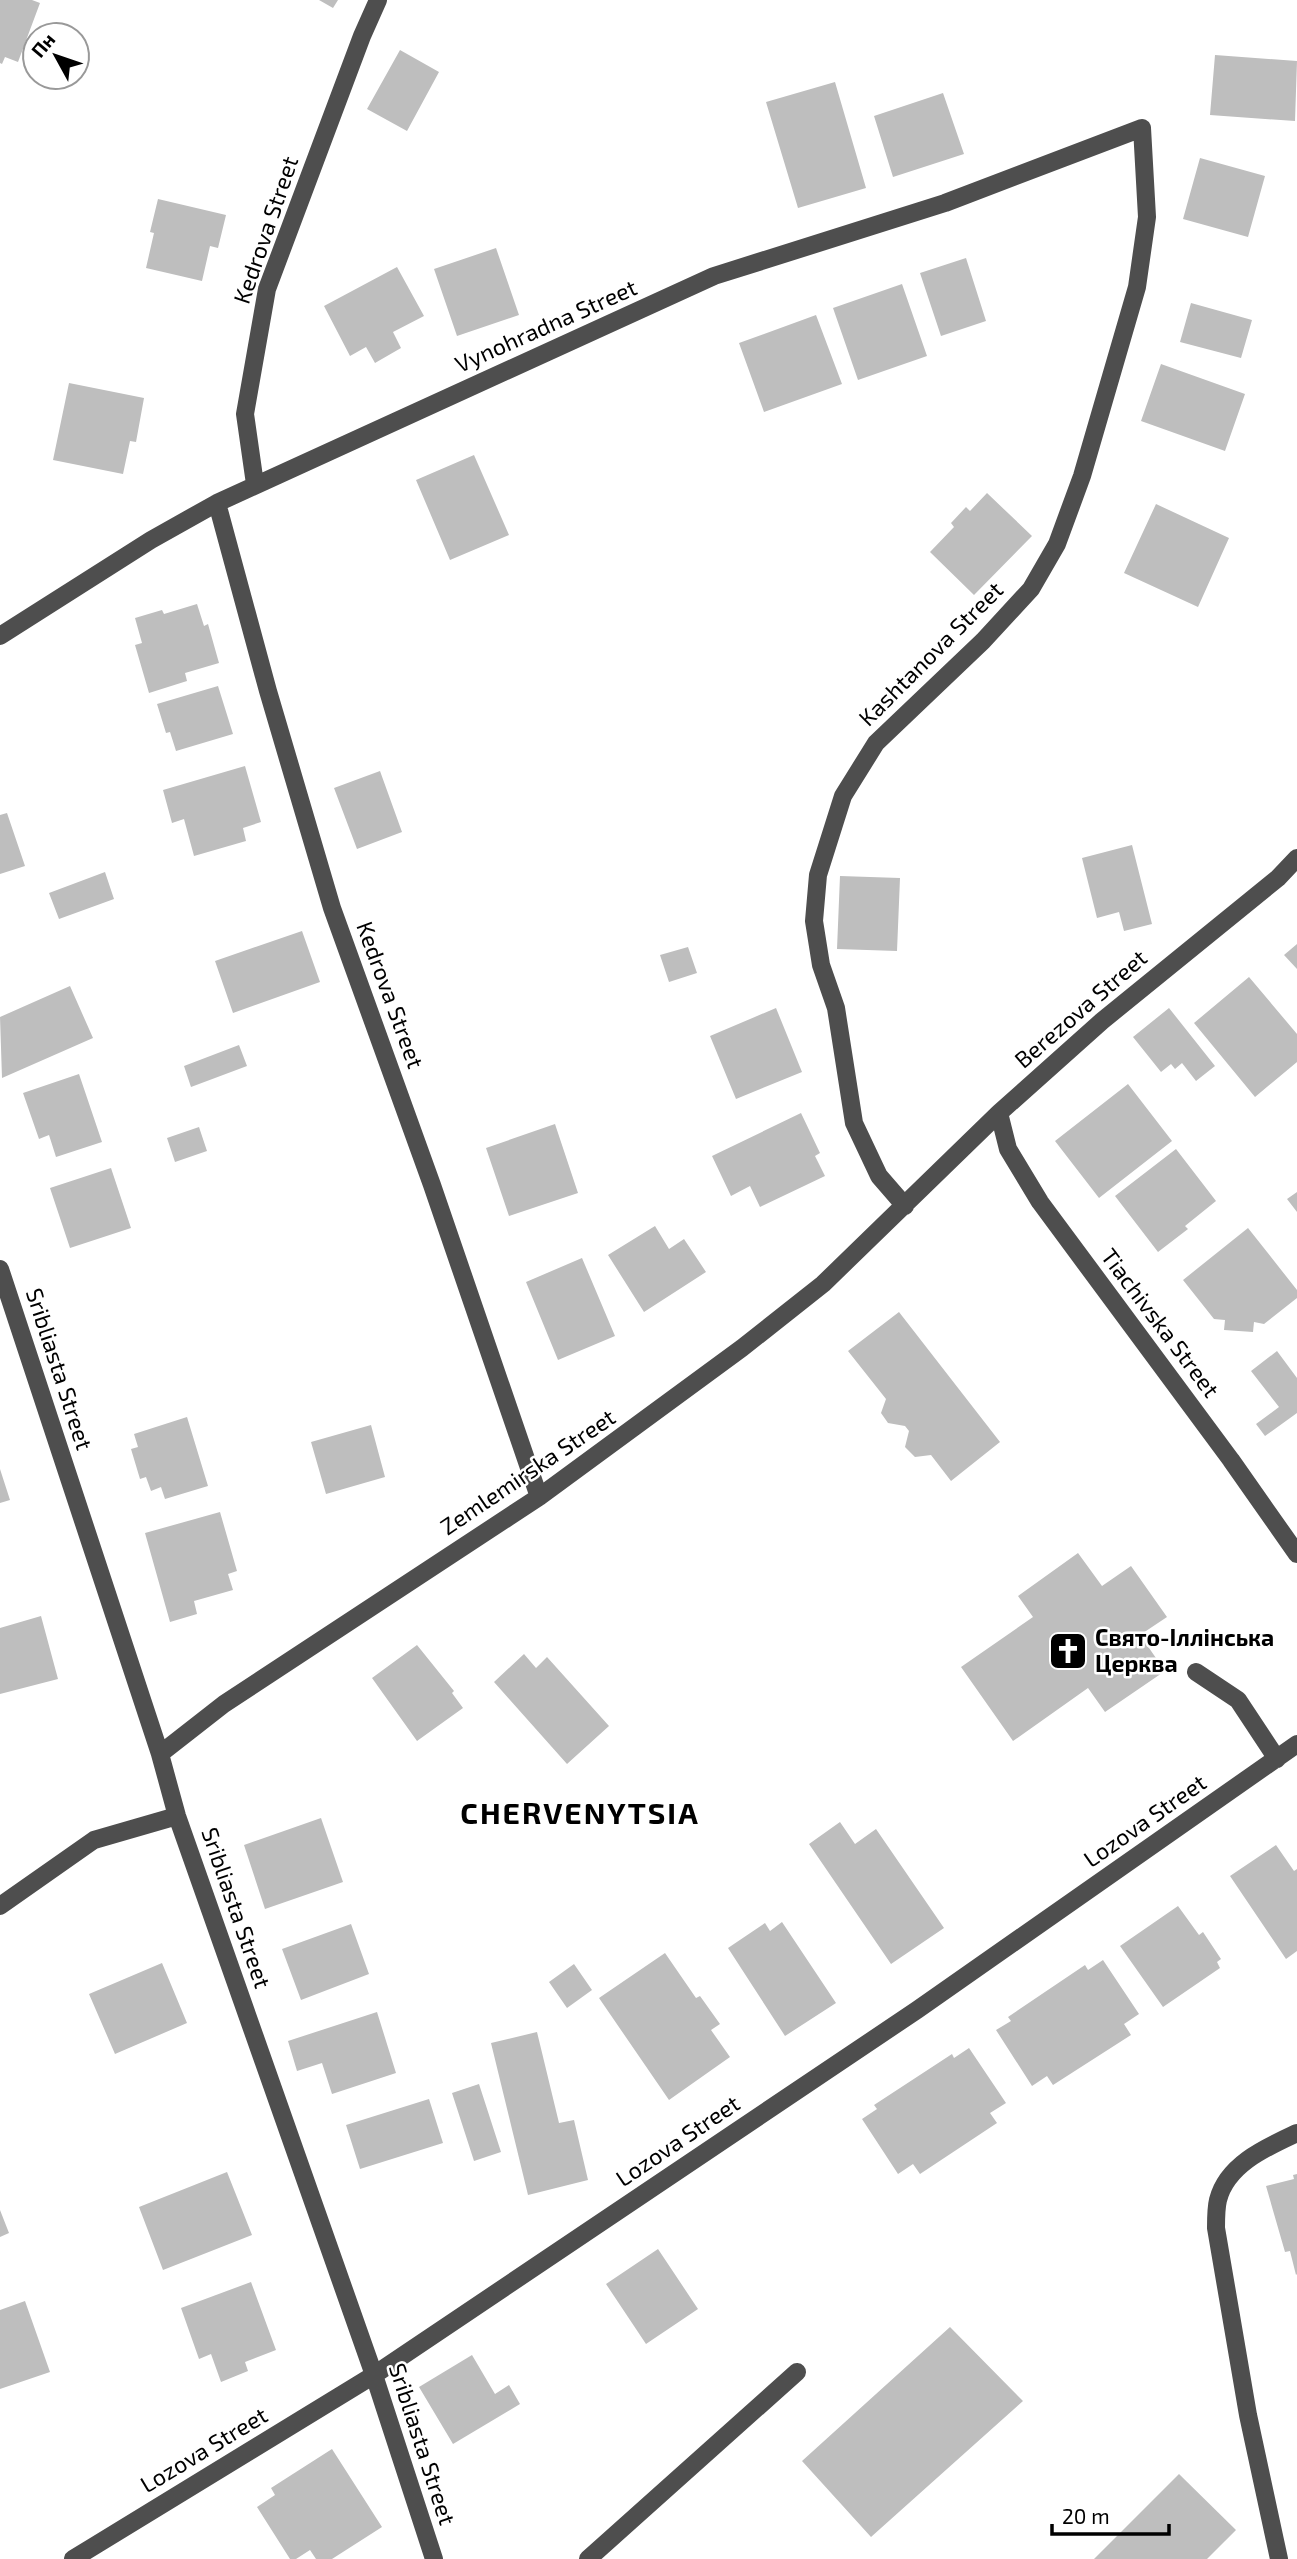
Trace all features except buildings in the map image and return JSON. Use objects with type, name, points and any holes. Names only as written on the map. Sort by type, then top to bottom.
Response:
[{"type":"street","name":"Kedrova Street","points":[[255,485],[246,414],[267,289],[378,0]]},
{"type":"street","name":"Vynohradna Street","points":[[0,636],[151,540],[217,503],[714,276],[945,203],[1142,128]]},
{"type":"street","name":"Kashtanova Street","points":[[905,1206],[879,1176],[853,1123],[836,1008],[821,965],[814,921],[818,874],[843,796],[876,743],[983,641],[1031,589],[1056,544],[1083,475],[1137,287],[1147,217],[1142,128]]},
{"type":"street","name":"Kedrova Street","points":[[217,503],[268,691],[332,908],[432,1185],[539,1497]]},
{"type":"street","name":"Berezova Street","points":[[905,1206],[999,1113],[1102,1021],[1278,878],[1297,858]]},
{"type":"street","name":"Tiachivska Street","points":[[999,1113],[1008,1149],[1040,1202],[1231,1460],[1297,1554]]},
{"type":"street","name":"Zemlemirska Street","points":[[160,1754],[225,1704],[539,1497],[743,1348],[822,1284],[905,1206]]},
{"type":"street","name":"Sribliasta Street","points":[[0,1269],[160,1754],[177,1816],[374,2375],[434,2559]]},
{"type":"street","points":[[1196,1672],[1238,1700],[1276,1759]]},
{"type":"street","name":"Lozova Street","points":[[73,2559],[374,2375],[917,2010],[1297,1744]]},
{"type":"street","points":[[0,1906],[94,1840],[177,1816]]},
{"type":"street","points":[[1279,2559],[1248,2415],[1216,2228],[1218,2199],[1229,2178],[1256,2153],[1297,2133]]},
{"type":"street","points":[[588,2559],[797,2372]]},
{"type":"place","name":"Свято-Іллінська Церква","points":[[1068,1651]]},
{"type":"district","name":"CHERVENYTSIA","points":[[580,1814]]}]
